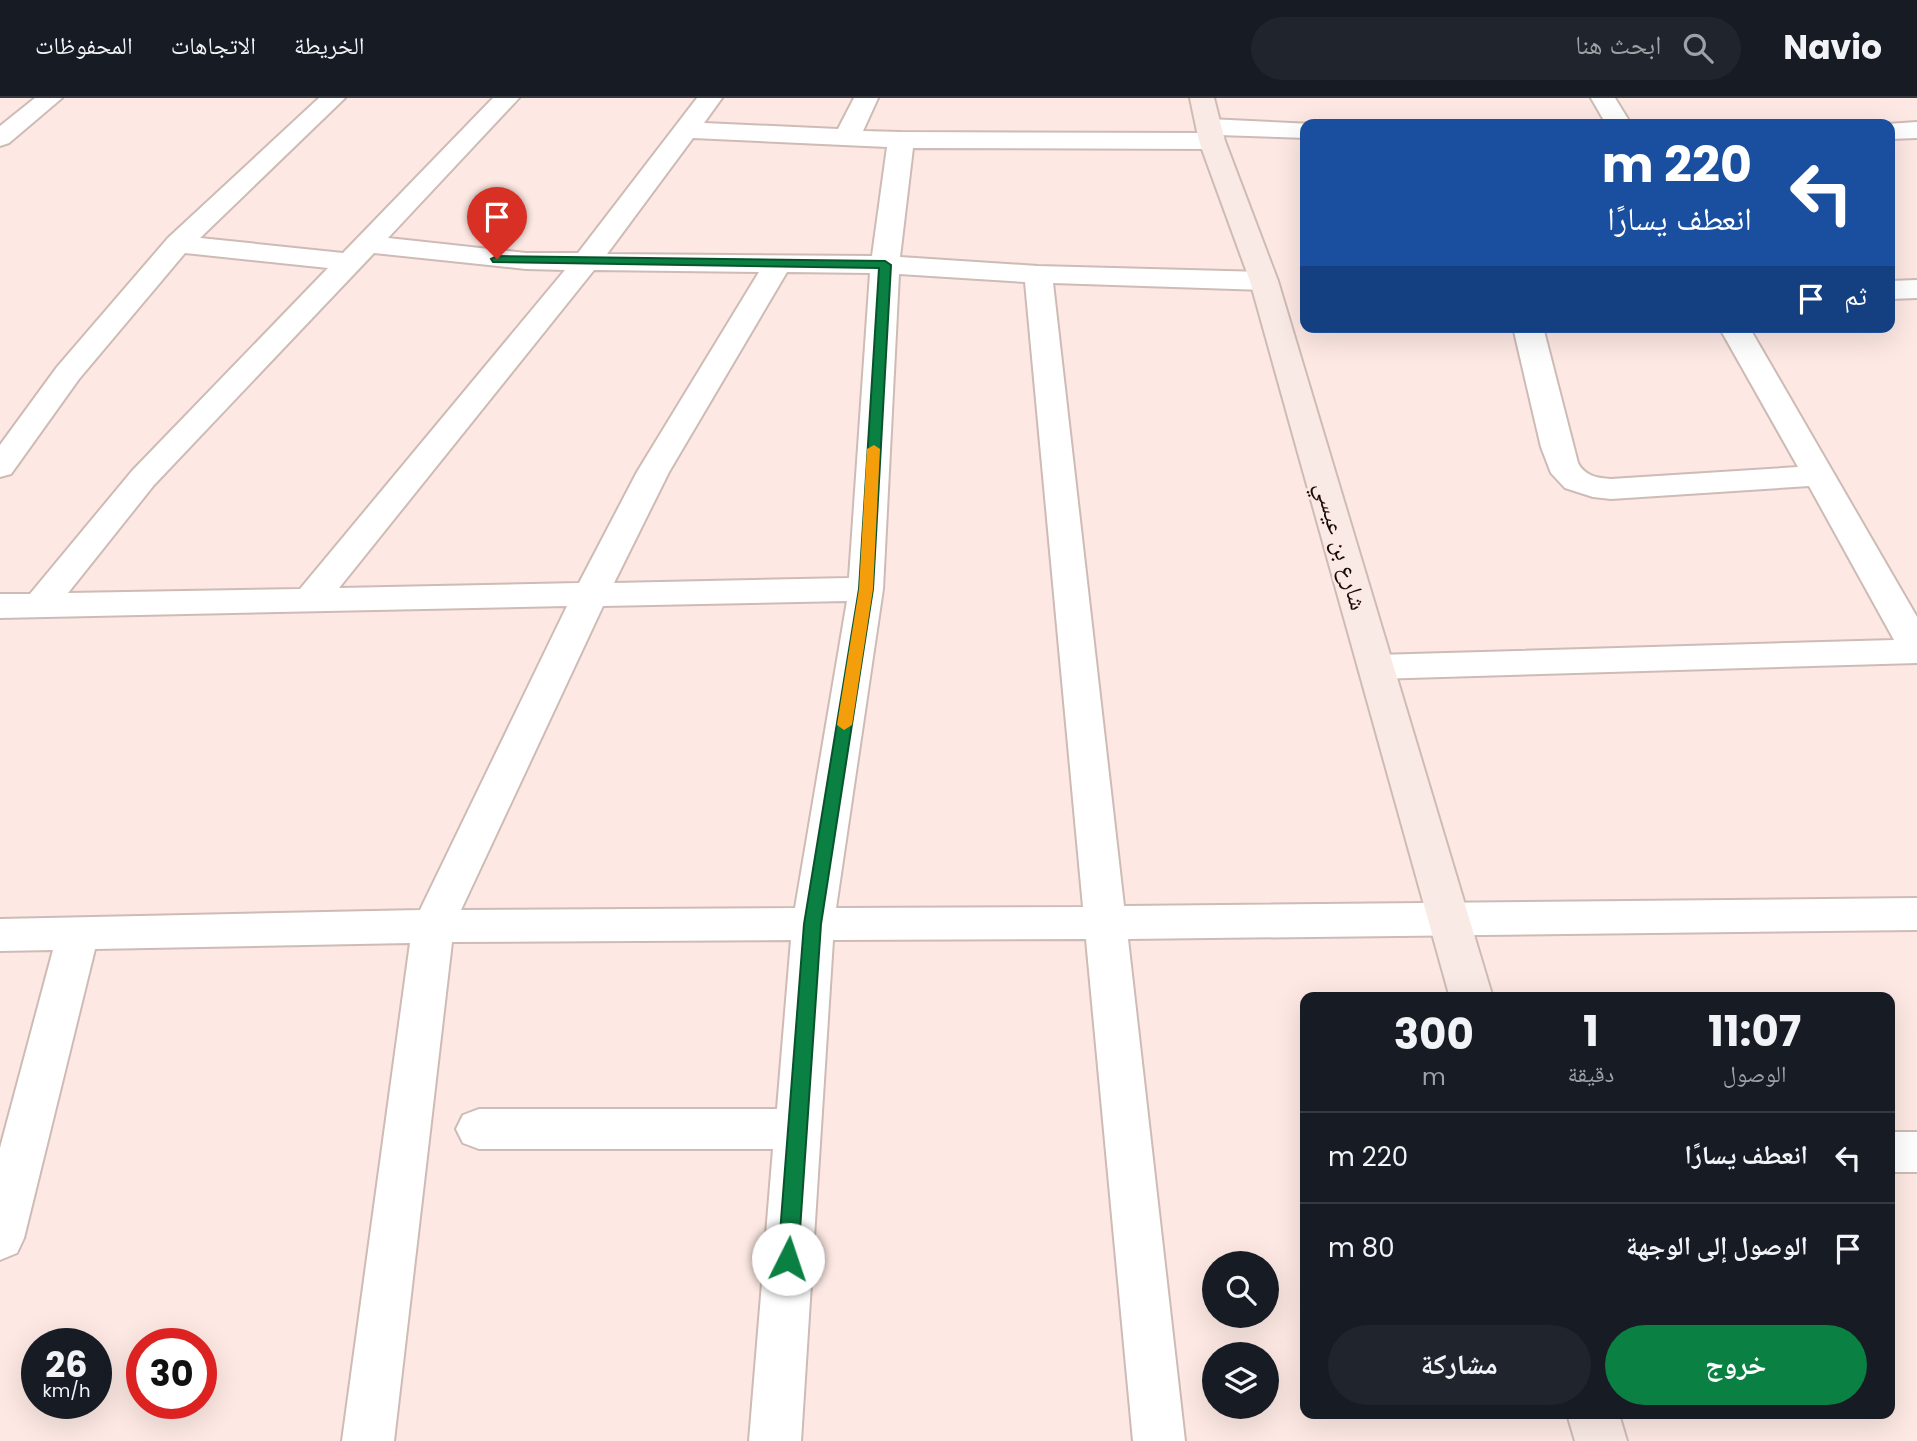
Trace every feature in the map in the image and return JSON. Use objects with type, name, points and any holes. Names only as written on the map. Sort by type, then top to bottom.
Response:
[{"type":"street","points":[[0,138],[50,98]]},
{"type":"street","points":[[0,467],[68,373],[178,244],[333,98]]},
{"type":"street","points":[[40,606],[142,478],[507,98]]},
{"type":"street","points":[[310,600],[586,262],[710,98]]},
{"type":"street","points":[[847,137],[866,98]]},
{"type":"street","points":[[1603,98],[1615,119]]},
{"type":"street","points":[[685,130],[901,140],[1208,122],[1300,130]]},
{"type":"street","name":"شارع بن عيسي","points":[[1208,122],[1264,281],[1470,992]]},
{"type":"street","points":[[1895,131],[1917,130]]},
{"type":"street","points":[[775,1441],[813,924],[866,589],[885,265],[901,140]]},
{"type":"street","points":[[178,244],[497,259],[885,265],[1038,274],[1264,281]]},
{"type":"street","points":[[368,1441],[433,926],[591,593],[653,472],[778,264]]},
{"type":"street","points":[[1038,274],[1159,1441]]},
{"type":"street","points":[[1895,290],[1917,289]]},
{"type":"street","points":[[1529,333],[1561,463],[1577,482],[1594,488],[1611,489],[1819,476]]},
{"type":"street","points":[[1376,667],[1917,649],[1737,333]]},
{"type":"street","points":[[0,606],[866,589]]},
{"type":"street","points":[[0,935],[433,926],[1450,921],[1917,914]]},
{"type":"street","points":[[0,1238],[78,935]]},
{"type":"street","points":[[479,1129],[798,1129]]},
{"type":"street","points":[[1895,1152],[1917,1152]]},
{"type":"street","points":[[1594,1419],[1601,1441]]},
{"type":"slow traffic","points":[[844,725],[866,589],[874,449]]},
{"type":"route","points":[[497,259],[885,265],[866,589],[813,924],[788,1259]]}]
